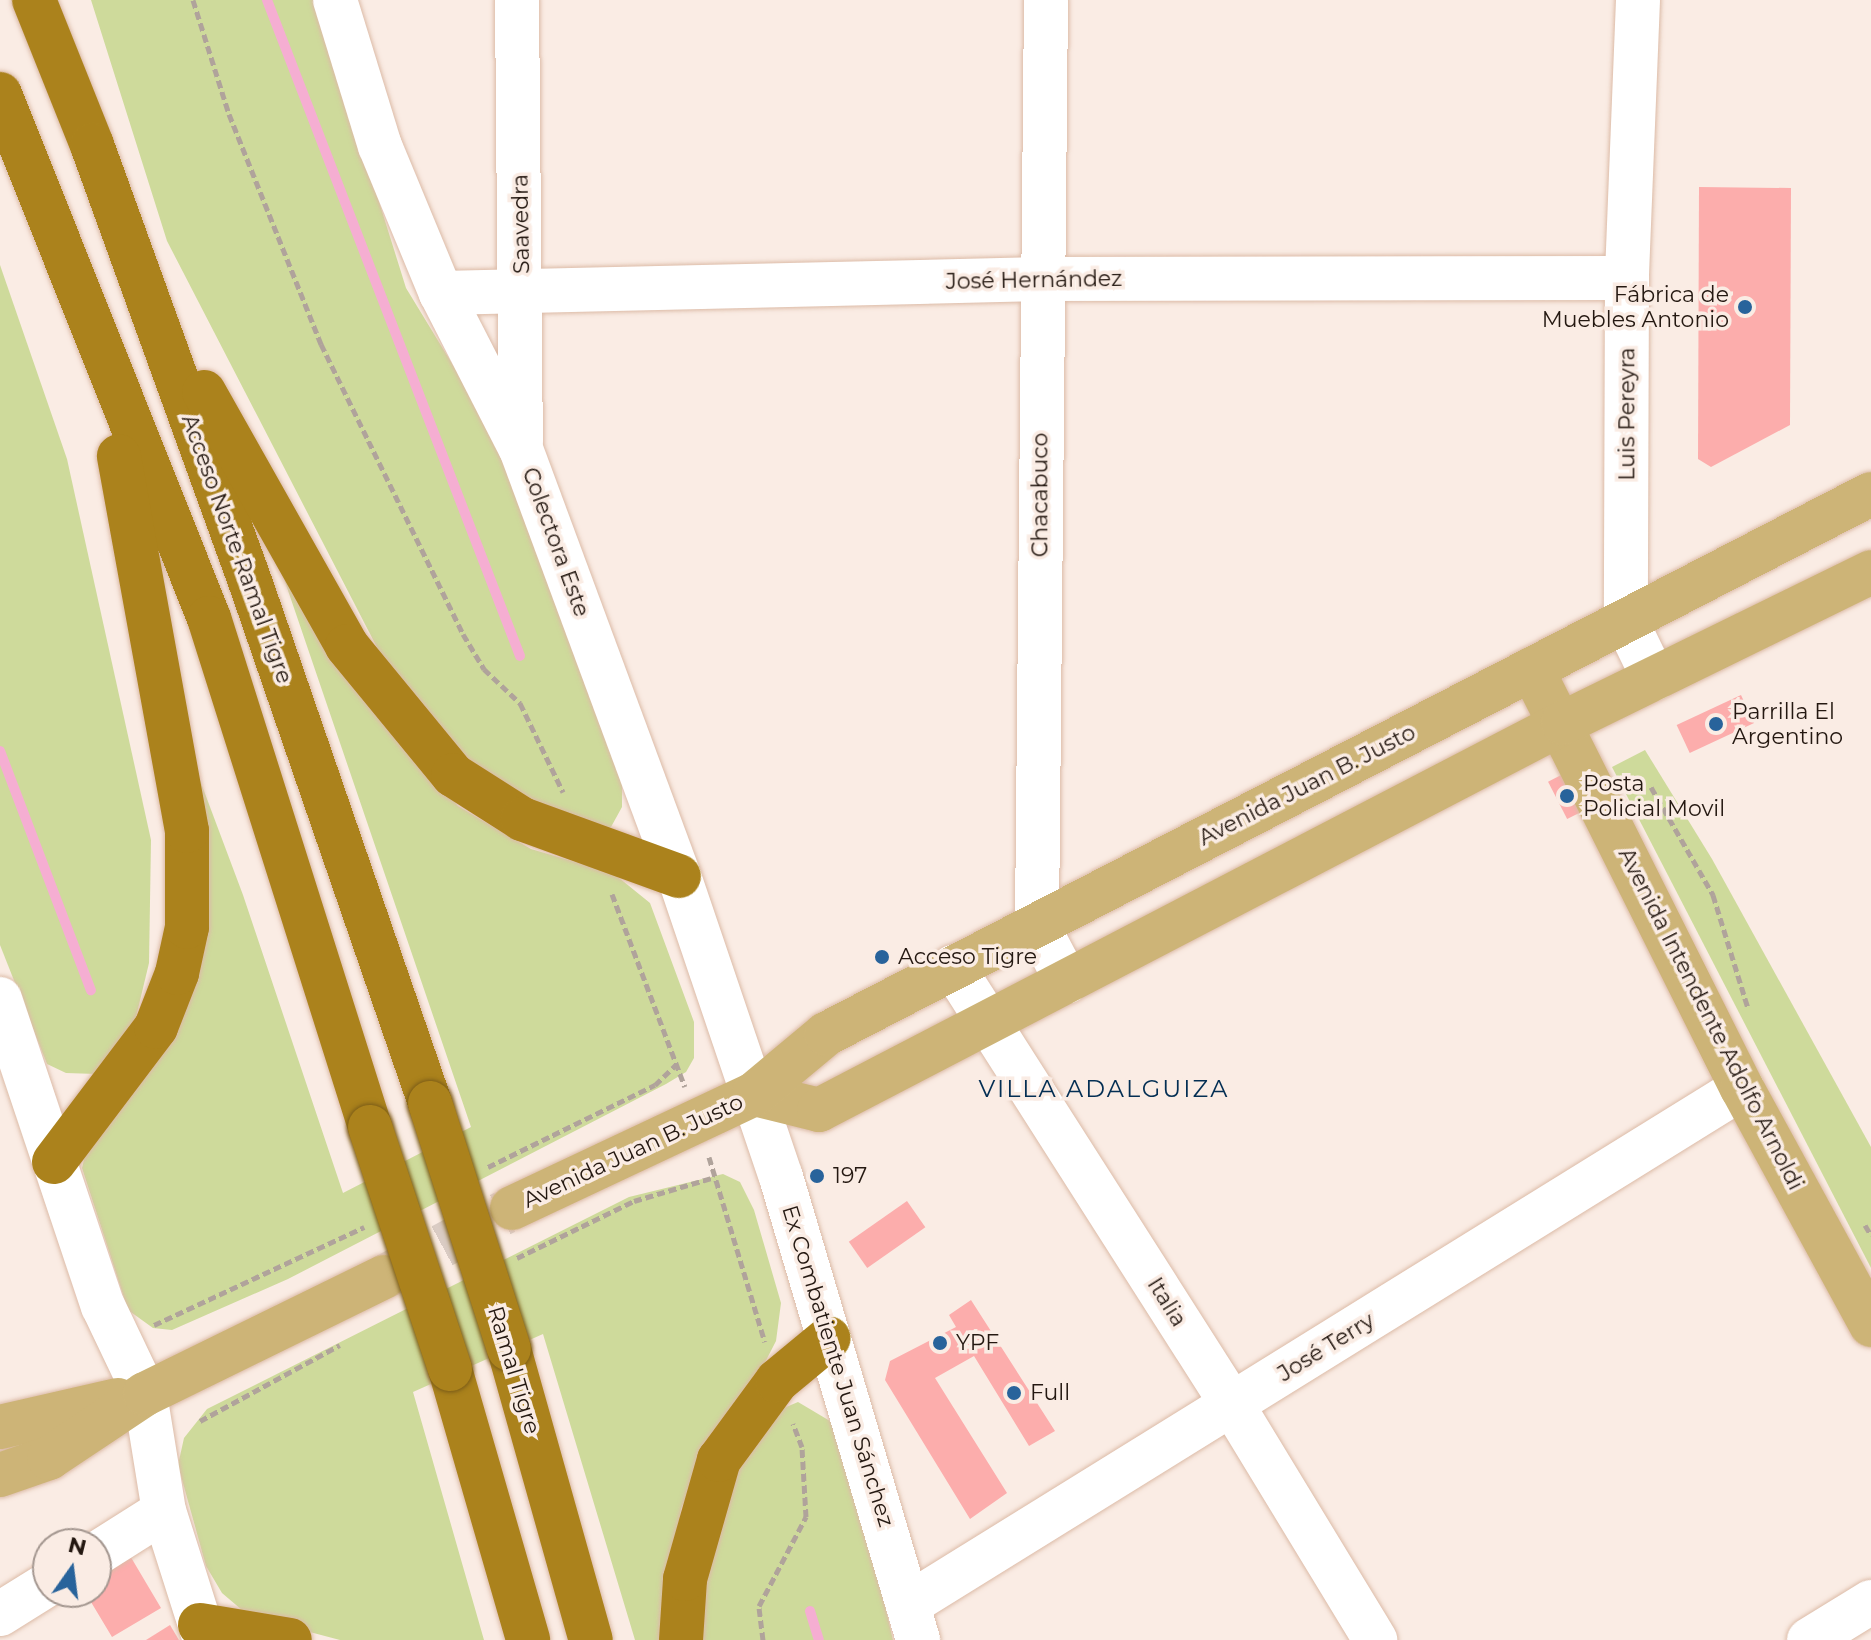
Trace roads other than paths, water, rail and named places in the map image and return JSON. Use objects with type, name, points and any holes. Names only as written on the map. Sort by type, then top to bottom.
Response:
[{"type":"highway","name":"Acceso Norte Ramal Tigre","points":[[34,0],[92,145],[143,286],[430,1103]]},
{"type":"highway","points":[[61,0],[92,145]]},
{"type":"highway","points":[[0,94],[68,273],[209,618],[450,1369],[528,1640]]},
{"type":"highway","points":[[54,1162],[156,1027],[177,973],[191,877],[177,765],[130,498],[68,273]]},
{"type":"highway","points":[[143,286],[347,646],[453,775],[522,819],[679,876]]},
{"type":"highway","name":"Ramal Tigre","points":[[430,1103],[509,1349],[591,1640]]},
{"type":"highway","points":[[681,1640],[685,1579],[719,1460],[777,1381],[829,1338]]},
{"type":"highway","points":[[202,1633],[290,1640]]},
{"type":"main road","name":"Avenida Juan B. Justo","points":[[512,1208],[754,1094],[826,1034],[1871,494]]},
{"type":"main road","name":"Avenida Juan B. Justo","points":[[754,1094],[819,1110],[1563,723],[1871,572]]},
{"type":"main road","name":"Avenida Intendente Adolfo Arnoldi","points":[[1532,669],[1563,723],[1742,1088],[1871,1325]]},
{"type":"main road","points":[[0,1475],[49,1458],[145,1394],[384,1277]]},
{"type":"main road","points":[[0,1427],[145,1394]]},
{"type":"street","name":"Colectora Este","points":[[335,0],[380,146],[441,293],[521,449],[679,876],[754,1094]]},
{"type":"street","name":"Saavedra","points":[[517,0],[521,449]]},
{"type":"street","name":"Chacabuco","points":[[1046,0],[1037,925],[1067,982]]},
{"type":"street","name":"Luis Pereyra","points":[[1638,0],[1627,278],[1626,621],[1654,679]]},
{"type":"street","name":"José Hernández","points":[[441,293],[1042,279],[1627,278]]},
{"type":"street","name":"Italia","points":[[953,967],[1233,1406],[1375,1640]]},
{"type":"street","points":[[0,999],[103,1306],[145,1394],[164,1511],[202,1633]]},
{"type":"street","name":"José Terry","points":[[913,1622],[1233,1406],[1742,1088]]},
{"type":"street","name":"Ex Combatiente Juan Sánchez","points":[[754,1094],[913,1622]]},
{"type":"street","points":[[112,1544],[164,1511]]},
{"type":"street","points":[[0,1614],[32,1594]]},
{"type":"street","points":[[1809,1640],[1871,1602]]},
{"type":"waterway","points":[[267,0],[520,656]]},
{"type":"waterway","points":[[0,751],[91,990]]},
{"type":"waterway","points":[[810,1611],[819,1640]]},
{"type":"tunnel","points":[[384,1277],[505,1212]]},
{"type":"place","name":"Fábrica de Muebles Antonio","points":[[1745,307]]},
{"type":"place","name":"Parrilla El Argentino","points":[[1716,724]]},
{"type":"place","name":"Posta Policial Movil","points":[[1567,796]]},
{"type":"place","name":"Acceso Tigre","points":[[882,957]]},
{"type":"place","name":"197","points":[[817,1176]]},
{"type":"place","name":"YPF","points":[[940,1343]]},
{"type":"place","name":"Full","points":[[1014,1393]]},
{"type":"district","name":"VILLA ADALGUIZA","points":[[1104,1089]]}]
